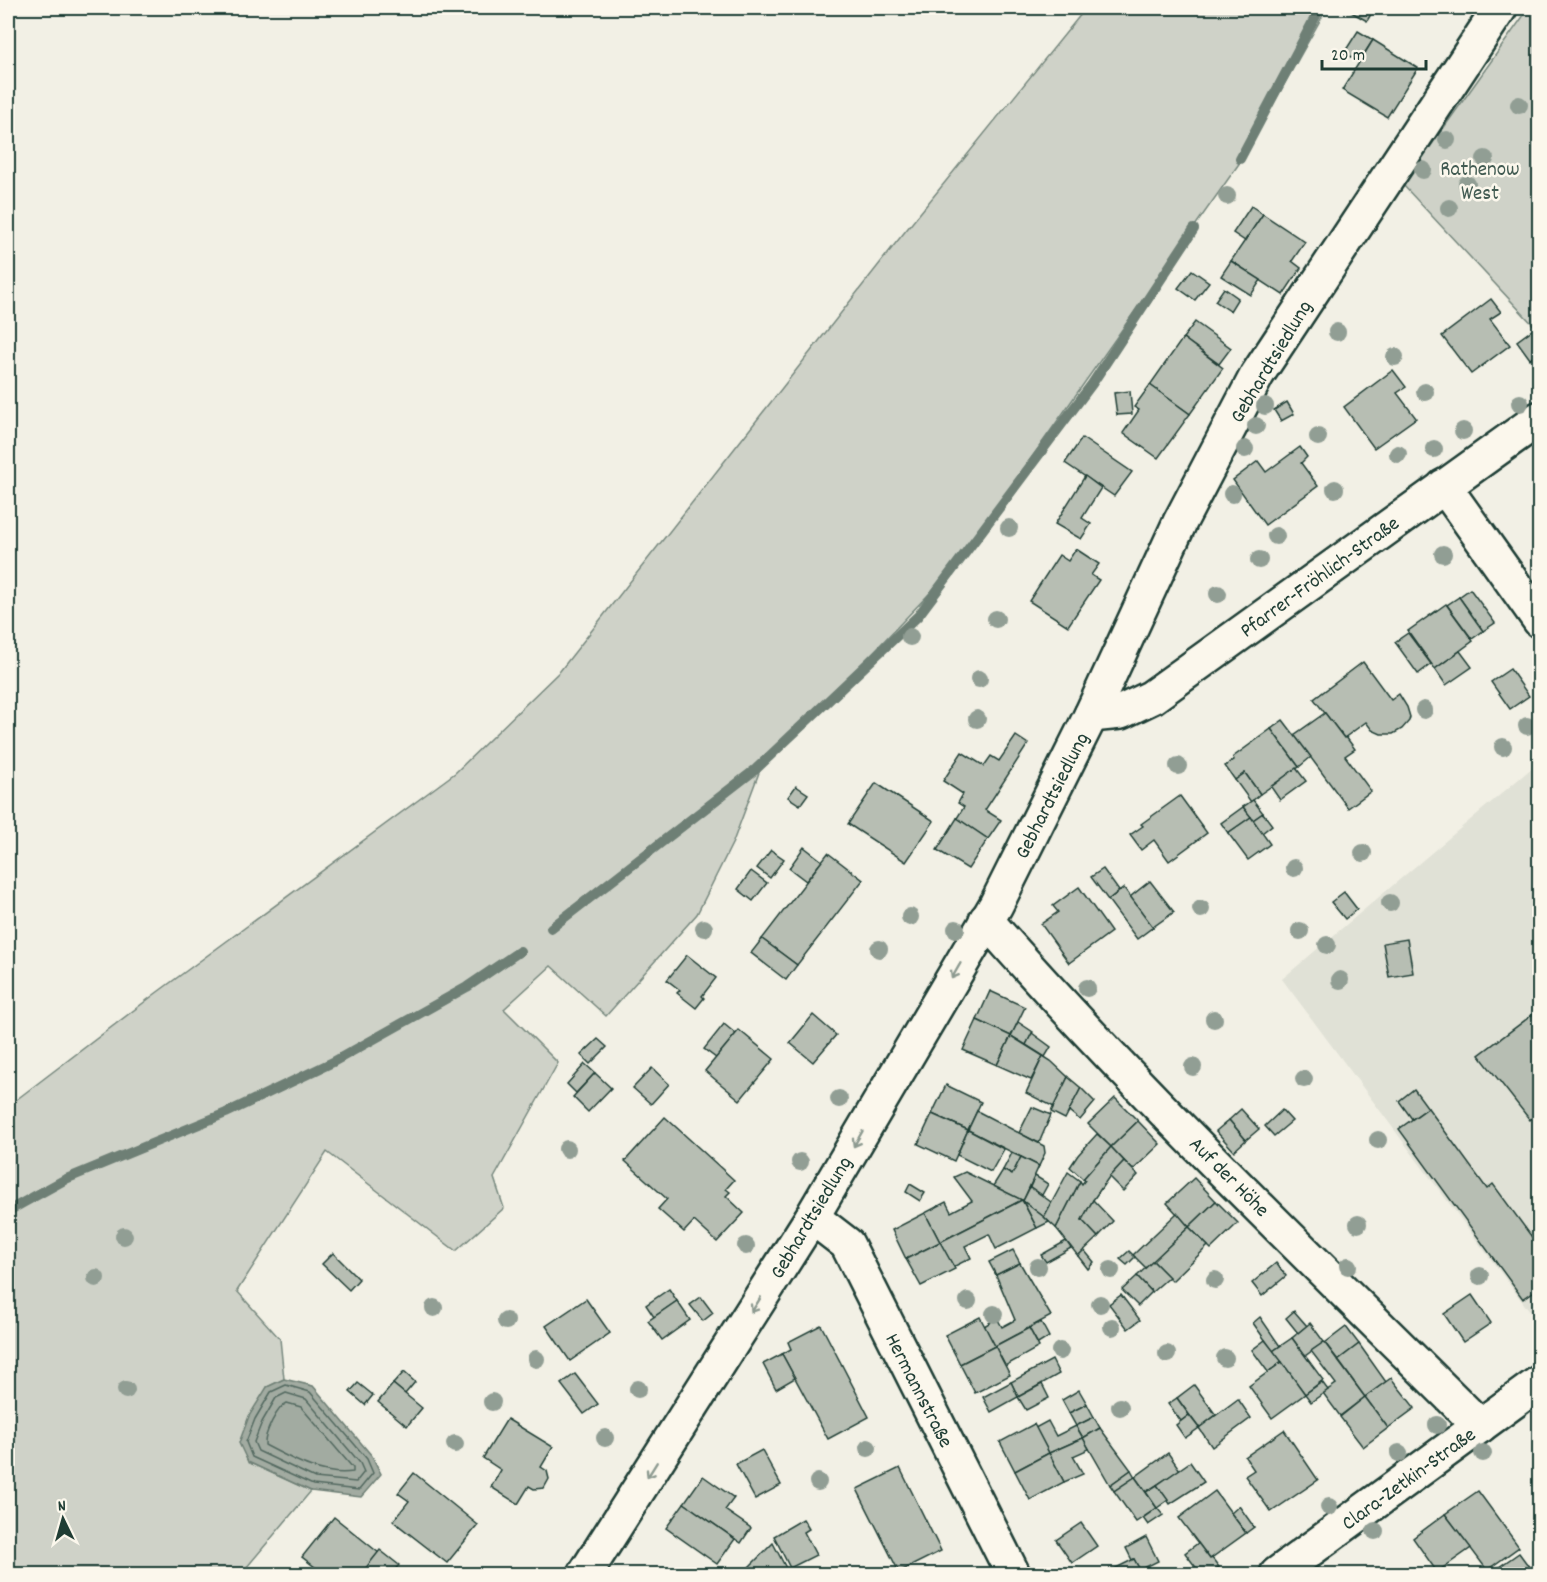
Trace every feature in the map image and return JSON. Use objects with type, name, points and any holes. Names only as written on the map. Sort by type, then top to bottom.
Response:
[{"type":"street","name":"Gebhardtsiedlung","points":[[585,1575],[812,1217],[996,905],[1091,715],[1180,522],[1257,375],[1500,8]]},
{"type":"street","name":"Pfarrer-Fröhlich-Straße","points":[[1091,715],[1121,712],[1152,698],[1539,418]]},
{"type":"street","points":[[1444,486],[1539,621]]},
{"type":"street","name":"Auf der Höhe","points":[[986,920],[1096,1041],[1480,1426]]},
{"type":"street","name":"Hermannstraße","points":[[812,1217],[847,1244],[1013,1575]]},
{"type":"street","name":"Clara-Zetkin-Straße","points":[[1277,1575],[1539,1382]]},
{"type":"shaded area","points":[[1539,762],[1539,1324],[1282,979]]},
{"type":"green space","points":[[1086,8],[1327,8],[1243,158],[953,569],[760,770],[733,842],[697,914],[606,1016],[551,966],[504,1009],[558,1063],[494,1178],[504,1208],[456,1251],[327,1152],[237,1291],[280,1339],[284,1379],[267,1387],[248,1462],[311,1491],[241,1574],[8,1574],[8,1106],[155,994],[455,773],[560,671],[895,244]]},
{"type":"green space","name":"Rathenow West","points":[[1529,8],[1539,8],[1539,331],[1403,185]]},
{"type":"water","points":[[284,1379],[313,1386],[372,1456],[381,1474],[361,1497],[311,1491],[248,1462],[239,1443],[249,1416],[267,1387]]},
{"type":"building","points":[[1347,8],[1373,8],[1374,9],[1367,21]]},
{"type":"building","points":[[1358,31],[1373,40],[1359,62],[1344,53]]},
{"type":"building","points":[[1373,40],[1418,68],[1387,117],[1342,90]]},
{"type":"building","points":[[1251,206],[1263,214],[1245,241],[1233,233]]},
{"type":"building","points":[[1263,214],[1305,242],[1292,261],[1301,268],[1283,295],[1231,261]]},
{"type":"building","points":[[1231,261],[1261,280],[1251,295],[1221,276]]},
{"type":"building","points":[[1192,270],[1209,282],[1195,300],[1178,288]]},
{"type":"building","points":[[1224,288],[1238,298],[1230,311],[1215,301]]},
{"type":"building","points":[[1491,299],[1501,312],[1490,319],[1510,345],[1471,374],[1442,336]]},
{"type":"building","points":[[1195,322],[1231,348],[1219,364],[1183,338]]},
{"type":"building","points":[[1532,330],[1540,340],[1540,352],[1530,359],[1517,341]]},
{"type":"building","points":[[1183,338],[1223,368],[1190,414],[1150,385]]},
{"type":"building","points":[[1393,370],[1406,387],[1397,393],[1416,418],[1374,448],[1344,407]]},
{"type":"building","points":[[1150,385],[1190,414],[1158,458],[1123,433],[1139,410],[1134,407]]},
{"type":"building","points":[[1130,391],[1132,414],[1117,415],[1114,393]]},
{"type":"building","points":[[1287,402],[1294,414],[1281,421],[1274,410]]},
{"type":"building","points":[[1082,438],[1132,472],[1114,496],[1065,463]]},
{"type":"building","points":[[1300,447],[1307,457],[1301,463],[1318,486],[1265,525],[1233,480],[1258,461],[1266,472]]},
{"type":"building","points":[[1085,476],[1101,488],[1082,518],[1091,524],[1081,539],[1055,524]]},
{"type":"building","points":[[1076,549],[1099,564],[1091,575],[1099,580],[1068,626],[1029,601],[1059,555],[1068,561]]},
{"type":"building","points":[[1470,589],[1495,623],[1483,631],[1459,597]]},
{"type":"building","points":[[1459,597],[1483,631],[1472,639],[1447,605]]},
{"type":"building","points":[[1446,604],[1473,641],[1435,669],[1408,631]]},
{"type":"building","points":[[1408,633],[1431,664],[1418,674],[1395,642]]},
{"type":"building","points":[[1460,651],[1472,667],[1446,685],[1435,669]]},
{"type":"building","points":[[1363,662],[1391,700],[1399,694],[1407,707],[1409,721],[1393,734],[1381,734],[1372,730],[1366,722],[1344,738],[1314,699]]},
{"type":"building","points":[[1510,669],[1529,696],[1510,709],[1491,682]]},
{"type":"building","points":[[1325,713],[1355,749],[1345,756],[1371,791],[1348,808],[1294,735]]},
{"type":"building","points":[[1283,720],[1311,757],[1299,767],[1271,729]]},
{"type":"building","points":[[1271,729],[1299,767],[1260,794],[1245,773],[1235,780],[1225,766],[1234,760],[1233,757]]},
{"type":"building","points":[[1016,736],[1028,744],[985,810],[1001,820],[988,839],[957,818],[964,807],[958,803],[963,794],[943,781],[962,752],[984,766],[991,756],[999,761]]},
{"type":"building","points":[[1296,768],[1306,781],[1280,800],[1271,787]]},
{"type":"building","points":[[1245,773],[1260,794],[1251,802],[1235,780]]},
{"type":"building","points":[[876,783],[934,821],[906,862],[848,824]]},
{"type":"building","points":[[796,786],[808,794],[800,805],[788,797]]},
{"type":"building","points":[[1180,796],[1207,833],[1169,861],[1154,840],[1141,850],[1130,835],[1143,826],[1141,824]]},
{"type":"building","points":[[1253,800],[1263,813],[1253,820],[1243,807]]},
{"type":"building","points":[[1243,807],[1251,817],[1228,833],[1221,823]]},
{"type":"building","points":[[1263,813],[1272,825],[1262,833],[1253,820]]},
{"type":"building","points":[[1251,817],[1270,844],[1248,860],[1228,833]]},
{"type":"building","points":[[957,818],[988,839],[968,869],[937,850]]},
{"type":"building","points":[[804,847],[822,861],[806,881],[789,868]]},
{"type":"building","points":[[771,850],[784,859],[770,878],[757,868]]},
{"type":"building","points":[[828,853],[863,880],[797,965],[762,939]]},
{"type":"building","points":[[1103,869],[1119,891],[1108,900],[1091,877]]},
{"type":"building","points":[[751,871],[767,883],[753,901],[738,889]]},
{"type":"building","points":[[1150,881],[1174,912],[1153,927],[1130,897]]},
{"type":"building","points":[[1079,887],[1111,932],[1069,963],[1041,924],[1058,912],[1053,906]]},
{"type":"building","points":[[1124,888],[1153,927],[1137,939],[1108,900]]},
{"type":"building","points":[[1344,892],[1357,909],[1345,919],[1331,902]]},
{"type":"building","points":[[762,939],[797,965],[786,980],[751,953]]},
{"type":"building","points":[[1407,939],[1413,973],[1389,977],[1383,943]]},
{"type":"building","points":[[687,955],[716,978],[696,1008],[677,993],[680,990],[667,980]]},
{"type":"building","points":[[990,991],[1025,1007],[1011,1036],[977,1020]]},
{"type":"building","points":[[1540,1009],[1540,1113],[1530,1120],[1479,1055]]},
{"type":"building","points":[[813,1015],[836,1035],[813,1062],[790,1043]]},
{"type":"building","points":[[977,1020],[1011,1036],[997,1065],[963,1050]]},
{"type":"building","points":[[1018,1022],[1033,1032],[1026,1045],[1011,1036]]},
{"type":"building","points":[[724,1024],[736,1034],[716,1058],[704,1049]]},
{"type":"building","points":[[739,1030],[774,1059],[740,1100],[705,1071]]},
{"type":"building","points":[[1032,1033],[1051,1047],[1045,1057],[1026,1045]]},
{"type":"building","points":[[1011,1036],[1043,1056],[1031,1080],[997,1065]]},
{"type":"building","points":[[598,1039],[607,1047],[590,1064],[581,1055]]},
{"type":"building","points":[[1043,1056],[1068,1077],[1054,1107],[1026,1093]]},
{"type":"building","points":[[585,1064],[595,1073],[576,1093],[567,1084]]},
{"type":"building","points":[[652,1068],[669,1084],[651,1104],[633,1088]]},
{"type":"building","points":[[595,1073],[611,1088],[588,1112],[573,1097]]},
{"type":"building","points":[[1068,1077],[1081,1088],[1065,1119],[1051,1112]]},
{"type":"building","points":[[946,1085],[981,1102],[968,1130],[932,1114]]},
{"type":"building","points":[[1081,1088],[1095,1102],[1080,1120],[1069,1111]]},
{"type":"building","points":[[1414,1089],[1428,1108],[1412,1119],[1399,1101]]},
{"type":"building","points":[[1115,1098],[1138,1121],[1111,1147],[1088,1124]]},
{"type":"building","points":[[1032,1107],[1051,1115],[1039,1143],[1019,1133]]},
{"type":"building","points":[[1428,1108],[1487,1189],[1493,1184],[1540,1248],[1540,1287],[1523,1299],[1399,1129]]},
{"type":"building","points":[[1241,1109],[1259,1129],[1246,1140],[1229,1120]]},
{"type":"building","points":[[1282,1110],[1292,1121],[1274,1136],[1265,1126]]},
{"type":"building","points":[[977,1111],[1044,1146],[1045,1153],[1039,1166],[968,1130]]},
{"type":"building","points":[[932,1114],[968,1130],[954,1161],[918,1144]]},
{"type":"building","points":[[665,1117],[734,1180],[726,1189],[730,1192],[726,1196],[744,1213],[717,1242],[694,1221],[684,1232],[658,1209],[667,1199],[625,1161]]},
{"type":"building","points":[[1229,1120],[1246,1140],[1234,1151],[1216,1131]]},
{"type":"building","points":[[1138,1121],[1160,1144],[1133,1170],[1111,1147]]},
{"type":"building","points":[[968,1130],[1004,1149],[991,1172],[957,1155]]},
{"type":"building","points":[[1097,1134],[1111,1147],[1083,1179],[1070,1167]]},
{"type":"building","points":[[1111,1147],[1124,1161],[1109,1177],[1082,1220],[1098,1237],[1078,1256],[1056,1228],[1080,1181],[1082,1184],[1085,1180],[1083,1179]]},
{"type":"building","points":[[1012,1153],[1021,1157],[1012,1175],[1003,1170]]},
{"type":"building","points":[[1021,1157],[1039,1166],[1023,1201],[993,1186],[1003,1170],[1012,1175]]},
{"type":"building","points":[[1124,1161],[1138,1175],[1123,1191],[1109,1177]]},
{"type":"building","points":[[965,1172],[1022,1200],[940,1242],[925,1213],[946,1202],[951,1212],[972,1201],[954,1177]]},
{"type":"building","points":[[1068,1172],[1080,1181],[1056,1228],[1044,1217]]},
{"type":"building","points":[[1035,1176],[1048,1184],[1042,1195],[1030,1187]]},
{"type":"building","points":[[1194,1178],[1216,1201],[1189,1227],[1167,1203]]},
{"type":"building","points":[[910,1184],[925,1193],[920,1201],[906,1192]]},
{"type":"building","points":[[1030,1187],[1051,1202],[1044,1217],[1023,1201]]},
{"type":"building","points":[[1022,1200],[1037,1228],[996,1249],[989,1234],[965,1246],[971,1258],[953,1267],[940,1242]]},
{"type":"building","points":[[1093,1200],[1113,1221],[1098,1237],[1082,1220]]},
{"type":"building","points":[[1023,1201],[1044,1217],[1049,1222],[1037,1228]]},
{"type":"building","points":[[1216,1201],[1238,1223],[1211,1249],[1189,1227]]},
{"type":"building","points":[[925,1213],[940,1242],[906,1259],[892,1230]]},
{"type":"building","points":[[1177,1213],[1189,1227],[1146,1268],[1133,1255]]},
{"type":"building","points":[[1189,1227],[1208,1246],[1172,1281],[1153,1261]]},
{"type":"building","points":[[1066,1241],[1071,1248],[1046,1262],[1041,1255]]},
{"type":"building","points":[[940,1242],[955,1269],[921,1286],[906,1259]]},
{"type":"building","points":[[1013,1250],[1020,1263],[996,1275],[989,1262]]},
{"type":"building","points":[[1084,1250],[1094,1262],[1088,1269],[1078,1256]]},
{"type":"building","points":[[1129,1251],[1135,1257],[1127,1265],[1120,1259]]},
{"type":"building","points":[[333,1253],[359,1279],[349,1290],[322,1264]]},
{"type":"building","points":[[1153,1261],[1169,1277],[1152,1292],[1137,1276]]},
{"type":"building","points":[[1020,1263],[1051,1316],[995,1346],[984,1326],[997,1318],[1002,1327],[1015,1320],[996,1275]]},
{"type":"building","points":[[1276,1263],[1286,1276],[1262,1296],[1252,1283]]},
{"type":"building","points":[[1137,1276],[1152,1292],[1138,1306],[1122,1290]]},
{"type":"building","points":[[669,1289],[677,1301],[654,1317],[646,1305]]},
{"type":"building","points":[[1121,1295],[1140,1320],[1128,1329],[1109,1304]]},
{"type":"building","points":[[1472,1295],[1491,1323],[1463,1342],[1444,1314]]},
{"type":"building","points":[[701,1297],[713,1313],[703,1321],[690,1305]]},
{"type":"building","points":[[586,1299],[610,1333],[570,1361],[546,1326]]},
{"type":"building","points":[[677,1301],[690,1320],[662,1340],[648,1321]]},
{"type":"building","points":[[1294,1311],[1307,1326],[1298,1333],[1286,1318]]},
{"type":"building","points":[[980,1317],[995,1346],[960,1364],[945,1335]]},
{"type":"building","points":[[1260,1317],[1280,1346],[1273,1351],[1253,1323]]},
{"type":"building","points":[[1041,1322],[1049,1337],[1038,1344],[1029,1328]]},
{"type":"building","points":[[1310,1323],[1324,1342],[1305,1356],[1292,1338]]},
{"type":"building","points":[[821,1325],[869,1417],[828,1439],[782,1354],[791,1349],[788,1342]]},
{"type":"building","points":[[1346,1327],[1359,1344],[1338,1360],[1325,1343]]},
{"type":"building","points":[[1029,1328],[1039,1347],[1005,1366],[995,1346]]},
{"type":"building","points":[[1292,1338],[1323,1380],[1305,1394],[1273,1351]]},
{"type":"building","points":[[1265,1340],[1282,1362],[1268,1372],[1252,1350]]},
{"type":"building","points":[[1324,1342],[1365,1397],[1340,1416],[1323,1393],[1336,1384],[1311,1351]]},
{"type":"building","points":[[1359,1344],[1386,1382],[1365,1397],[1338,1360]]},
{"type":"building","points":[[995,1346],[1010,1375],[975,1393],[960,1364]]},
{"type":"building","points":[[782,1354],[795,1378],[776,1389],[763,1364]]},
{"type":"building","points":[[1052,1360],[1059,1374],[1018,1397],[1011,1382]]},
{"type":"building","points":[[1282,1362],[1305,1394],[1272,1418],[1249,1386]]},
{"type":"building","points":[[404,1372],[415,1382],[405,1394],[393,1384]]},
{"type":"building","points":[[575,1374],[598,1404],[584,1414],[561,1384]]},
{"type":"building","points":[[1391,1378],[1415,1408],[1388,1428],[1365,1397]]},
{"type":"building","points":[[1011,1382],[1018,1397],[991,1412],[983,1397]]},
{"type":"building","points":[[1322,1382],[1328,1390],[1311,1402],[1305,1394]]},
{"type":"building","points":[[358,1383],[373,1395],[365,1405],[350,1392]]},
{"type":"building","points":[[393,1384],[422,1408],[407,1426],[378,1402]]},
{"type":"building","points":[[1042,1384],[1049,1398],[1026,1410],[1018,1397]]},
{"type":"building","points":[[1194,1385],[1216,1415],[1199,1428],[1177,1398]]},
{"type":"building","points":[[1079,1390],[1087,1404],[1069,1413],[1062,1400]]},
{"type":"building","points":[[1365,1397],[1388,1428],[1363,1447],[1340,1417]]},
{"type":"building","points":[[1177,1398],[1189,1415],[1181,1421],[1168,1404]]},
{"type":"building","points":[[1238,1399],[1251,1418],[1212,1447],[1199,1428]]},
{"type":"building","points":[[1087,1404],[1094,1417],[1076,1426],[1069,1413]]},
{"type":"building","points":[[1189,1415],[1199,1428],[1185,1438],[1176,1425]]},
{"type":"building","points":[[1094,1417],[1100,1428],[1083,1438],[1076,1426]]},
{"type":"building","points":[[507,1419],[553,1447],[541,1467],[547,1471],[549,1479],[544,1488],[534,1489],[529,1486],[518,1504],[491,1487],[501,1470],[483,1458]]},
{"type":"building","points":[[1048,1421],[1056,1436],[1076,1426],[1083,1438],[1049,1453],[1035,1428]]},
{"type":"building","points":[[1034,1424],[1049,1453],[1015,1471],[1000,1442]]},
{"type":"building","points":[[1100,1428],[1131,1470],[1110,1485],[1083,1438]]},
{"type":"building","points":[[1284,1430],[1318,1480],[1271,1512],[1245,1476],[1254,1470],[1245,1457]]},
{"type":"building","points":[[1083,1438],[1089,1449],[1073,1456],[1083,1474],[1064,1482],[1049,1453]]},
{"type":"building","points":[[762,1450],[781,1485],[755,1499],[736,1464]]},
{"type":"building","points":[[1049,1453],[1064,1482],[1030,1500],[1015,1471]]},
{"type":"building","points":[[1168,1453],[1180,1470],[1146,1492],[1135,1477]]},
{"type":"building","points":[[1190,1462],[1204,1482],[1170,1504],[1157,1485]]},
{"type":"building","points":[[900,1468],[941,1551],[899,1572],[857,1489]]},
{"type":"building","points":[[1131,1470],[1135,1477],[1114,1491],[1110,1485]]},
{"type":"building","points":[[414,1473],[478,1525],[447,1563],[393,1521],[409,1501],[398,1493]]},
{"type":"building","points":[[703,1476],[734,1498],[725,1510],[751,1528],[741,1543],[684,1503]]},
{"type":"building","points":[[1135,1477],[1157,1508],[1136,1522],[1114,1491]]},
{"type":"building","points":[[1157,1485],[1168,1500],[1157,1508],[1146,1492]]},
{"type":"building","points":[[1215,1491],[1246,1533],[1210,1559],[1179,1518]]},
{"type":"building","points":[[1478,1491],[1519,1547],[1487,1570],[1445,1514]]},
{"type":"building","points":[[684,1503],[735,1539],[717,1564],[666,1528]]},
{"type":"building","points":[[1239,1506],[1254,1527],[1246,1533],[1231,1513]]},
{"type":"building","points":[[1157,1508],[1163,1515],[1148,1525],[1143,1518]]},
{"type":"building","points":[[1445,1514],[1471,1548],[1437,1572],[1413,1538]]},
{"type":"building","points":[[334,1517],[379,1553],[361,1574],[324,1574],[302,1557]]},
{"type":"building","points":[[803,1519],[809,1529],[804,1532],[816,1555],[790,1568],[774,1536]]},
{"type":"building","points":[[1081,1523],[1097,1546],[1072,1563],[1056,1540]]},
{"type":"building","points":[[1146,1537],[1158,1561],[1140,1570],[1126,1548]]},
{"type":"building","points":[[773,1543],[788,1572],[785,1574],[742,1574]]},
{"type":"building","points":[[1198,1543],[1219,1567],[1209,1574],[1201,1574],[1185,1553]]},
{"type":"building","points":[[380,1550],[399,1565],[391,1574],[361,1574]]},
{"type":"building","points":[[1519,1553],[1530,1568],[1521,1574],[1489,1574]]},
{"type":"building","points":[[1134,1559],[1142,1574],[1104,1574]]},
{"type":"building","points":[[1533,1566],[1539,1574],[1521,1574]]},
{"type":"waterway","points":[[1240,159],[1320,8]]},
{"type":"waterway","points":[[551,928],[756,769],[918,616],[1092,384],[1194,229]]},
{"type":"waterway","points":[[8,1211],[66,1179],[226,1113],[333,1062],[467,987],[520,951]]}]
